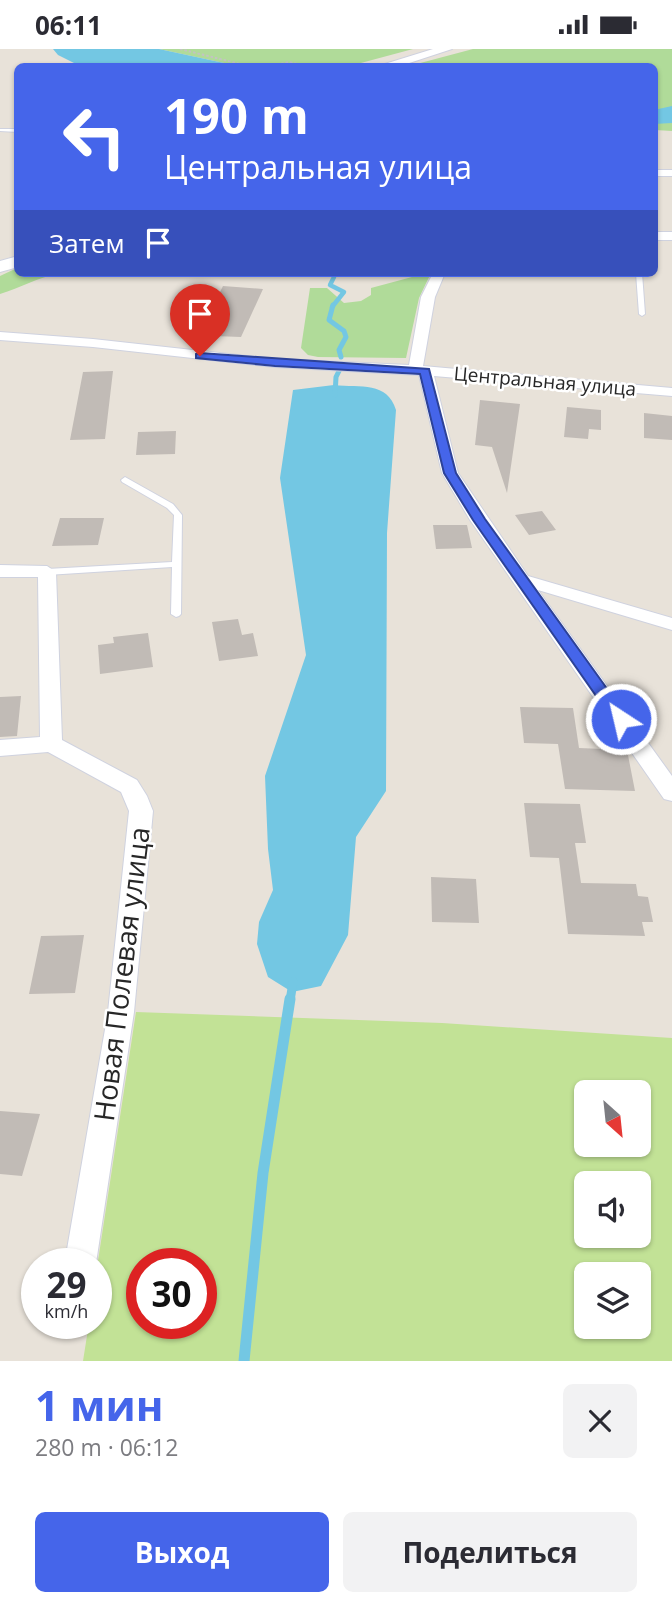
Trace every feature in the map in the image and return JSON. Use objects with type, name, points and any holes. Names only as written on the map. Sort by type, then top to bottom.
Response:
[{"type":"street","points":[[395,63],[446,49]]},
{"type":"street","points":[[437,277],[428,297],[420,370],[450,473],[672,793]]},
{"type":"street","name":"Центральная улица","points":[[0,337],[93,343],[263,362],[420,370],[672,392]]},
{"type":"street","points":[[0,571],[47,572],[51,744],[0,748]]},
{"type":"street","points":[[522,580],[672,624]]},
{"type":"street","name":"Новая Полевая улица","points":[[51,744],[129,786],[141,811],[121,1012],[83,1248]]},
{"type":"lane","points":[[639,277],[642,314]]},
{"type":"lane","points":[[125,480],[170,506],[178,516],[176,614]]},
{"type":"lane","points":[[47,572],[177,564]]},
{"type":"path","points":[[180,49],[236,63]]},
{"type":"green space","points":[[159,49],[413,49],[361,63],[224,63]]},
{"type":"green space","points":[[473,49],[672,49],[672,131],[658,130],[658,63],[420,63]]},
{"type":"green space","points":[[14,269],[14,277],[45,277],[0,294],[0,276]]},
{"type":"green space","points":[[412,277],[429,277],[419,298],[406,358],[318,357],[308,355],[301,348],[310,288],[327,288],[344,303],[361,301],[371,295],[371,288]]},
{"type":"green space","points":[[136,1012],[442,1023],[672,1038],[672,1361],[83,1361],[86,1339],[112,1339],[112,1248],[100,1248]]},
{"type":"water","points":[[53,49],[159,49],[224,63],[74,63],[58,55]]},
{"type":"water","points":[[334,385],[380,390],[392,401],[396,410],[387,533],[386,791],[356,837],[348,935],[321,986],[292,992],[268,977],[257,944],[259,922],[273,890],[268,849],[265,776],[306,655],[280,478],[293,390]]},
{"type":"building","points":[[223,286],[263,289],[241,337],[187,335],[206,297],[217,298]]},
{"type":"building","points":[[113,371],[105,439],[70,440],[83,372]]},
{"type":"building","points":[[480,400],[520,404],[507,493],[492,447],[475,445]]},
{"type":"building","points":[[567,407],[601,410],[601,430],[589,429],[588,439],[564,437]]},
{"type":"building","points":[[644,413],[672,416],[672,440],[644,438]]},
{"type":"building","points":[[176,431],[175,454],[136,455],[138,432]]},
{"type":"building","points":[[542,511],[556,530],[529,535],[515,515]]},
{"type":"building","points":[[60,518],[104,518],[98,545],[52,546]]},
{"type":"building","points":[[433,525],[467,525],[472,548],[436,549]]},
{"type":"building","points":[[238,619],[242,635],[253,633],[258,656],[219,661],[212,622]]},
{"type":"building","points":[[148,633],[153,667],[100,674],[98,645],[114,643],[113,637]]},
{"type":"building","points":[[21,696],[17,736],[0,737],[0,697]]},
{"type":"building","points":[[520,707],[573,708],[579,748],[627,750],[635,791],[565,789],[558,744],[524,743]]},
{"type":"building","points":[[524,803],[580,804],[586,843],[575,843],[581,883],[636,884],[638,896],[648,897],[653,922],[642,922],[645,936],[568,934],[559,858],[530,857]]},
{"type":"building","points":[[431,877],[476,879],[479,923],[432,922]]},
{"type":"building","points":[[84,935],[75,993],[29,994],[41,936]]},
{"type":"building","points":[[0,1111],[40,1114],[22,1176],[0,1174]]},
{"type":"waterway","points":[[658,117],[670,117],[672,113]]},
{"type":"waterway","points":[[333,306],[344,292],[330,285],[334,277]]},
{"type":"waterway","points":[[333,306],[329,320],[344,331],[346,337],[339,350],[341,357]]},
{"type":"waterway","points":[[335,395],[336,377],[340,369]]},
{"type":"waterway","points":[[290,1001],[293,982]]},
{"type":"waterway","points":[[244,1361],[263,1173],[290,999]]},
{"type":"route","points":[[200,356],[425,371],[450,473],[479,520],[621,719]]}]
